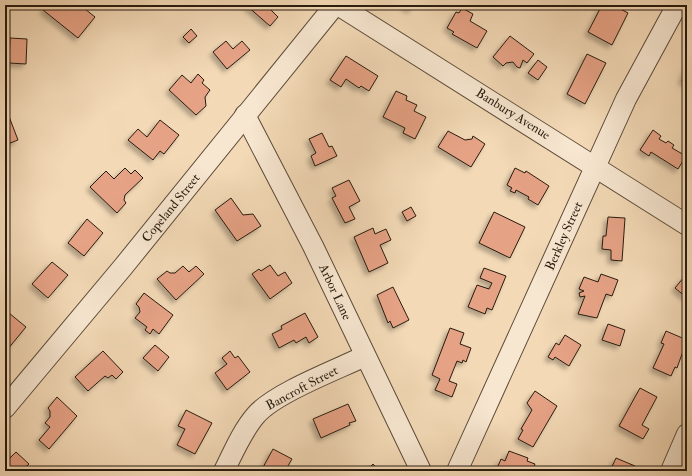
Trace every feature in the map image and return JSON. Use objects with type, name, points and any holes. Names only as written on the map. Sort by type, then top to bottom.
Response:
[{"type":"street","name":"Copeland Street","points":[[5,408],[123,267],[335,5]]},
{"type":"street","name":"Banbury Avenue","points":[[338,5],[596,166],[687,225]]},
{"type":"street","name":"Berkley Street","points":[[457,471],[626,99],[677,5]]},
{"type":"street","name":"Arbor Lane","points":[[245,115],[313,246],[420,471]]},
{"type":"street","name":"Bancroft Street","points":[[224,471],[243,435],[255,416],[264,407],[291,391],[365,356]]},
{"type":"street","points":[[671,471],[687,434]]},
{"type":"building","points":[[47,5],[80,5],[95,17],[78,38],[43,10]]},
{"type":"building","points":[[246,5],[275,5],[271,10],[278,17],[270,26]]},
{"type":"building","points":[[403,5],[414,5],[411,10]]},
{"type":"building","points":[[602,5],[613,5],[628,13],[612,45],[588,32]]},
{"type":"building","points":[[462,8],[473,14],[470,21],[487,31],[477,48],[452,34],[454,32],[447,28],[456,12],[459,13]]},
{"type":"building","points":[[5,19],[7,19],[7,34],[5,34]]},
{"type":"building","points":[[191,29],[197,36],[189,43],[183,37]]},
{"type":"building","points":[[510,36],[534,54],[527,63],[523,60],[520,68],[513,62],[506,63],[503,66],[493,57]]},
{"type":"building","points":[[10,38],[27,39],[26,64],[9,63]]},
{"type":"building","points":[[226,41],[233,49],[242,41],[250,50],[227,69],[213,52]]},
{"type":"building","points":[[587,54],[606,63],[585,104],[567,94]]},
{"type":"building","points":[[346,56],[378,76],[369,91],[361,86],[359,88],[346,79],[341,87],[330,80]]},
{"type":"building","points":[[538,60],[547,67],[538,80],[528,73]]},
{"type":"building","points":[[687,67],[687,83],[682,81]]},
{"type":"building","points":[[198,74],[204,80],[202,83],[210,90],[205,97],[206,106],[196,115],[169,90],[182,75],[191,83]]},
{"type":"building","points":[[396,91],[407,96],[406,100],[417,105],[414,111],[426,117],[415,139],[403,133],[405,128],[383,117]]},
{"type":"building","points":[[5,106],[18,140],[5,145]]},
{"type":"building","points":[[160,120],[179,135],[164,154],[160,151],[153,160],[128,140],[138,129],[147,137]]},
{"type":"building","points":[[653,130],[661,136],[659,139],[666,143],[668,141],[674,145],[672,148],[686,156],[678,169],[651,152],[649,156],[640,150]]},
{"type":"building","points":[[448,131],[465,140],[472,139],[473,136],[485,144],[471,167],[438,147]]},
{"type":"building","points":[[322,133],[329,147],[332,146],[337,156],[315,166],[311,156],[316,153],[309,139]]},
{"type":"building","points":[[125,168],[131,174],[135,170],[143,178],[125,195],[124,200],[126,203],[117,213],[90,187],[106,171],[114,179]]},
{"type":"building","points":[[515,168],[525,173],[526,171],[549,186],[538,205],[528,199],[529,197],[516,190],[515,193],[510,191],[512,188],[507,185]]},
{"type":"building","points":[[349,180],[360,201],[349,207],[355,219],[345,223],[332,198],[336,196],[332,188]]},
{"type":"building","points":[[231,198],[243,215],[253,214],[261,226],[237,241],[215,210]]},
{"type":"building","points":[[411,207],[416,216],[407,221],[402,212]]},
{"type":"building","points":[[494,212],[525,227],[510,258],[479,243]]},
{"type":"building","points":[[608,217],[625,218],[622,261],[611,260],[611,250],[602,249],[603,236],[606,236]]},
{"type":"building","points":[[87,219],[103,233],[84,256],[68,243]]},
{"type":"building","points":[[373,228],[375,234],[386,229],[391,240],[380,245],[388,263],[369,272],[354,237]]},
{"type":"building","points":[[52,262],[68,275],[48,298],[32,284]]},
{"type":"building","points":[[270,265],[278,276],[285,272],[292,283],[270,299],[252,274],[259,269],[261,271]]},
{"type":"building","points":[[183,266],[189,272],[196,266],[204,274],[176,300],[157,279],[167,271],[170,273],[175,273]]},
{"type":"building","points":[[484,268],[506,276],[492,310],[487,308],[485,314],[468,307],[477,285],[489,289],[492,283],[480,278]]},
{"type":"building","points":[[601,274],[618,280],[612,296],[606,294],[597,318],[578,314],[585,296],[580,297],[579,293],[584,291],[579,289],[584,277],[598,282]]},
{"type":"building","points":[[684,277],[687,278],[687,298],[675,288]]},
{"type":"building","points":[[393,287],[409,320],[393,328],[390,321],[388,323],[377,295]]},
{"type":"building","points":[[144,293],[173,315],[159,334],[153,329],[150,334],[145,330],[147,327],[135,318],[140,312],[139,307],[136,304]]},
{"type":"building","points":[[9,313],[26,327],[7,350],[5,349],[5,318]]},
{"type":"building","points":[[305,313],[318,337],[309,343],[306,337],[296,343],[294,340],[279,348],[272,334],[282,329],[281,326]]},
{"type":"building","points":[[608,324],[625,330],[620,346],[602,340]]},
{"type":"building","points":[[450,328],[464,333],[460,344],[471,348],[466,362],[463,360],[462,363],[457,361],[449,381],[457,384],[452,397],[435,390],[440,379],[432,375]]},
{"type":"building","points":[[666,331],[687,340],[677,368],[675,367],[671,376],[653,368],[664,344],[661,343]]},
{"type":"building","points":[[565,335],[581,345],[569,366],[555,357],[553,360],[548,357],[556,343],[559,345]]},
{"type":"building","points":[[155,345],[169,357],[158,371],[143,358]]},
{"type":"building","points":[[103,351],[123,372],[116,379],[112,375],[108,378],[105,376],[88,391],[75,377]]},
{"type":"building","points":[[230,351],[235,358],[238,356],[250,372],[227,390],[215,373],[227,364],[222,358]]},
{"type":"building","points":[[640,388],[657,397],[642,425],[649,429],[643,439],[619,426]]},
{"type":"building","points":[[535,391],[557,406],[533,447],[518,439],[523,430],[521,429],[532,410],[527,403]]},
{"type":"building","points":[[57,397],[77,416],[49,449],[39,440],[50,427],[45,423],[50,417],[50,411],[48,408]]},
{"type":"building","points":[[348,404],[356,421],[349,423],[350,425],[321,438],[313,419]]},
{"type":"building","points":[[186,410],[212,423],[195,454],[177,445],[185,429],[178,426]]},
{"type":"building","points":[[273,449],[292,459],[285,471],[261,471]]},
{"type":"building","points":[[509,451],[528,458],[527,461],[535,464],[532,471],[496,471],[501,459],[505,461]]},
{"type":"building","points":[[16,452],[29,464],[23,469],[25,471],[5,471],[5,459],[8,456],[10,458]]},
{"type":"building","points":[[616,458],[635,466],[633,471],[610,471]]},
{"type":"building","points":[[373,464],[379,471],[366,471]]}]
